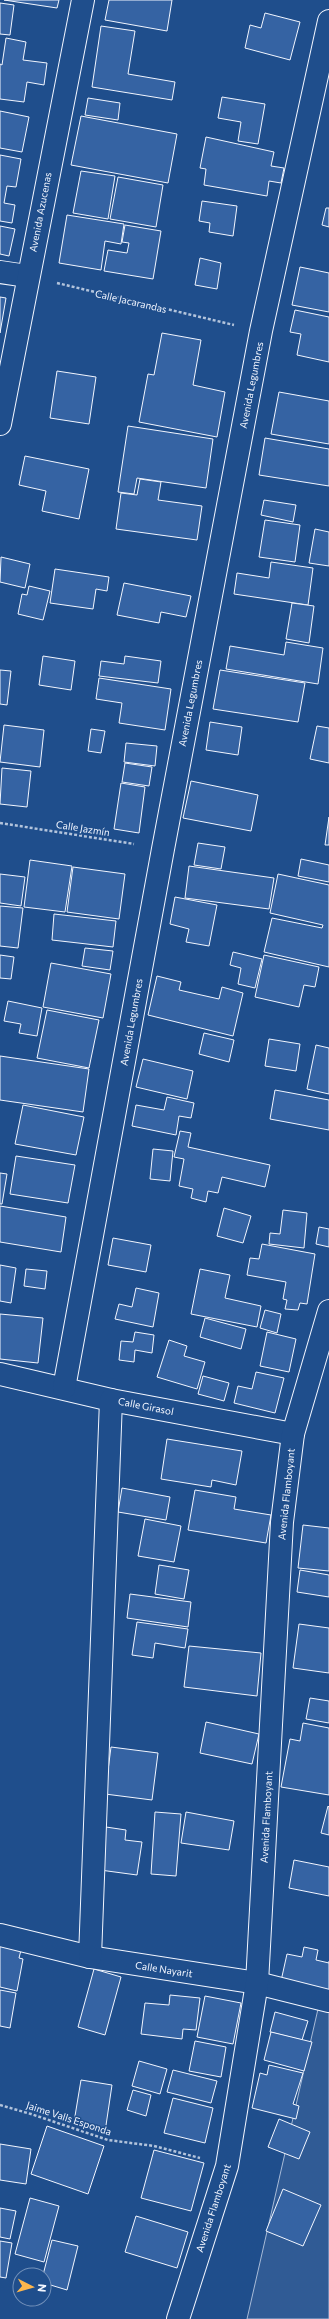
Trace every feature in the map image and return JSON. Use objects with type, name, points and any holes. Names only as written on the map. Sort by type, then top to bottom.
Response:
[{"type":"street","name":"Avenida Azucenas","points":[[0,424],[83,0]]},
{"type":"street","name":"Avenida Legumbres","points":[[64,1388],[163,849],[261,331],[329,21]]},
{"type":"street","points":[[0,272],[28,276]]},
{"type":"street","name":"Avenida Flamboyant","points":[[178,2319],[227,2166],[257,1983],[282,1522],[292,1434],[329,1311]]},
{"type":"street","name":"Calle Girasol","points":[[0,1374],[111,1400],[292,1434]]},
{"type":"street","points":[[90,1957],[111,1400]]},
{"type":"street","name":"Calle Nayarit","points":[[0,1935],[90,1957],[257,1983],[329,2001]]},
{"type":"path","name":"Calle Jacarandas","points":[[28,276],[261,331]]},
{"type":"path","name":"Calle Jazmín","points":[[0,823],[163,849]]},
{"type":"path","name":"Jaime Valls Esponda","points":[[0,2105],[108,2140],[154,2146],[227,2166]]},
{"type":"shaded area","points":[[329,1961],[329,2319],[247,2319]]},
{"type":"building","points":[[4,0],[59,0],[57,8]]},
{"type":"building","points":[[109,0],[172,0],[167,31],[105,20]]},
{"type":"building","points":[[0,3],[14,5],[10,35],[0,34]]},
{"type":"building","points":[[265,13],[300,22],[290,60],[245,48],[250,25],[261,28]]},
{"type":"building","points":[[101,26],[135,31],[128,74],[175,82],[172,100],[92,87]]},
{"type":"building","points":[[6,38],[26,42],[23,60],[47,63],[44,85],[27,82],[24,102],[0,99],[0,64],[2,65]]},
{"type":"building","points":[[222,97],[265,104],[258,144],[238,141],[241,122],[218,118]]},
{"type":"building","points":[[88,98],[120,103],[118,120],[85,115]]},
{"type":"building","points":[[0,111],[29,117],[22,152],[0,148]]},
{"type":"building","points":[[81,116],[177,134],[168,183],[71,165]]},
{"type":"building","points":[[206,137],[274,152],[271,166],[284,168],[281,183],[269,181],[267,196],[204,185],[206,169],[200,168]]},
{"type":"building","points":[[0,155],[21,159],[16,187],[7,186],[4,203],[15,205],[12,223],[0,221]]},
{"type":"building","points":[[81,171],[115,176],[108,219],[73,213]]},
{"type":"building","points":[[118,177],[163,185],[156,227],[110,219]]},
{"type":"building","points":[[202,201],[237,206],[233,236],[209,232],[210,223],[199,221]]},
{"type":"building","points":[[326,208],[329,208],[329,227],[322,225]]},
{"type":"building","points":[[67,215],[124,224],[121,244],[105,241],[101,270],[59,263]]},
{"type":"building","points":[[125,225],[161,231],[153,279],[104,271],[108,250],[127,253],[129,243],[122,242]]},
{"type":"building","points":[[0,226],[15,229],[9,256],[0,254]]},
{"type":"building","points":[[200,258],[221,263],[217,289],[195,285]]},
{"type":"building","points":[[300,267],[329,273],[329,312],[292,305]]},
{"type":"building","points":[[0,297],[6,298],[0,333]]},
{"type":"building","points":[[295,310],[329,317],[329,362],[297,355],[301,334],[290,332]]},
{"type":"building","points":[[162,333],[201,340],[193,385],[225,392],[217,437],[139,422],[148,374],[154,375]]},
{"type":"building","points":[[57,371],[96,377],[89,424],[50,418]]},
{"type":"building","points":[[279,392],[329,401],[329,444],[271,434]]},
{"type":"building","points":[[128,426],[213,439],[206,488],[137,478],[134,494],[118,492]]},
{"type":"building","points":[[265,438],[329,449],[329,486],[259,475]]},
{"type":"building","points":[[25,456],[89,469],[79,519],[42,511],[46,491],[19,485]]},
{"type":"building","points":[[140,479],[161,482],[158,500],[202,506],[197,540],[116,529],[121,493],[137,495]]},
{"type":"building","points":[[264,500],[296,505],[293,522],[261,515]]},
{"type":"building","points":[[265,520],[300,525],[295,562],[259,557]]},
{"type":"building","points":[[315,529],[329,532],[329,566],[309,563]]},
{"type":"building","points":[[1,557],[30,564],[25,588],[0,582]]},
{"type":"building","points":[[271,562],[313,568],[308,605],[234,594],[237,573],[269,578]]},
{"type":"building","points":[[55,569],[109,577],[107,591],[96,589],[93,609],[50,603]]},
{"type":"building","points":[[124,583],[191,596],[186,617],[161,612],[159,623],[117,615]]},
{"type":"building","points":[[29,586],[50,591],[43,620],[18,614],[22,594],[27,595]]},
{"type":"building","points":[[292,603],[314,606],[309,643],[286,639]]},
{"type":"building","points":[[286,642],[323,648],[318,684],[226,669],[230,646],[284,655]]},
{"type":"building","points":[[43,656],[75,661],[71,690],[39,685]]},
{"type":"building","points":[[125,656],[161,661],[158,683],[99,676],[101,661],[124,664]]},
{"type":"building","points":[[0,670],[11,671],[7,705],[0,704]]},
{"type":"building","points":[[220,670],[305,683],[298,722],[213,709]]},
{"type":"building","points":[[99,678],[171,689],[165,730],[119,723],[122,703],[96,699]]},
{"type":"building","points":[[210,722],[242,727],[238,755],[206,750]]},
{"type":"building","points":[[4,725],[44,730],[40,767],[0,762]]},
{"type":"building","points":[[317,726],[329,728],[329,763],[310,759]]},
{"type":"building","points":[[91,729],[105,731],[101,753],[88,751]]},
{"type":"building","points":[[126,743],[157,746],[155,766],[124,762]]},
{"type":"building","points":[[125,763],[152,767],[149,786],[122,782]]},
{"type":"building","points":[[2,768],[31,771],[27,807],[0,804]]},
{"type":"building","points":[[191,781],[258,795],[251,831],[183,818]]},
{"type":"building","points":[[121,783],[145,787],[139,833],[114,829]]},
{"type":"building","points":[[329,817],[329,845],[325,845]]},
{"type":"building","points":[[198,843],[225,847],[221,869],[194,865]]},
{"type":"building","points":[[301,859],[329,865],[329,882],[298,876]]},
{"type":"building","points":[[30,860],[72,866],[65,912],[24,907]]},
{"type":"building","points":[[189,866],[274,878],[269,909],[185,898]]},
{"type":"building","points":[[73,867],[125,874],[119,919],[67,912]]},
{"type":"building","points":[[0,874],[25,877],[21,906],[0,903]]},
{"type":"building","points":[[278,874],[329,885],[329,967],[264,952],[272,918],[322,928],[323,925],[270,913]]},
{"type":"building","points":[[175,897],[217,905],[209,946],[186,942],[189,929],[170,924]]},
{"type":"building","points":[[0,906],[23,908],[18,948],[0,946]]},
{"type":"building","points":[[54,914],[116,921],[113,947],[52,940]]},
{"type":"building","points":[[85,948],[113,951],[110,970],[82,966]]},
{"type":"building","points":[[233,952],[262,959],[255,988],[238,984],[241,968],[230,965]]},
{"type":"building","points":[[0,955],[14,957],[11,979],[0,978]]},
{"type":"building","points":[[264,955],[319,967],[315,987],[304,985],[299,1007],[255,997]]},
{"type":"building","points":[[51,963],[111,974],[103,1018],[43,1007]]},
{"type":"building","points":[[157,976],[181,982],[179,990],[219,999],[222,987],[243,993],[233,1036],[148,1015]]},
{"type":"building","points":[[8,1001],[42,1008],[37,1036],[19,1033],[21,1024],[4,1021]]},
{"type":"building","points":[[47,1010],[99,1020],[89,1068],[37,1058]]},
{"type":"building","points":[[204,1033],[234,1040],[229,1062],[199,1054]]},
{"type":"building","points":[[269,1039],[300,1044],[296,1071],[265,1066]]},
{"type":"building","points":[[316,1045],[329,1048],[329,1094],[307,1089]]},
{"type":"building","points":[[0,1056],[89,1069],[83,1112],[0,1100]]},
{"type":"building","points":[[143,1059],[193,1071],[187,1099],[136,1087]]},
{"type":"building","points":[[275,1090],[329,1100],[329,1130],[270,1119]]},
{"type":"building","points":[[167,1097],[194,1103],[191,1118],[179,1116],[176,1135],[132,1126],[136,1105],[164,1110]]},
{"type":"building","points":[[23,1105],[84,1117],[76,1155],[15,1144]]},
{"type":"building","points":[[180,1131],[191,1133],[188,1147],[270,1165],[265,1187],[222,1177],[218,1193],[208,1191],[206,1202],[191,1198],[193,1189],[179,1186],[184,1159],[174,1157]]},
{"type":"building","points":[[153,1149],[173,1151],[170,1181],[150,1179]]},
{"type":"building","points":[[16,1156],[75,1165],[68,1203],[10,1194]]},
{"type":"building","points":[[0,1173],[7,1174],[2,1204],[0,1204]]},
{"type":"building","points":[[0,1206],[66,1217],[61,1252],[0,1242]]},
{"type":"building","points":[[224,1208],[251,1216],[243,1243],[217,1236]]},
{"type":"building","points":[[283,1210],[307,1213],[304,1248],[269,1244],[270,1233],[280,1234]]},
{"type":"building","points":[[319,1227],[329,1229],[329,1247],[316,1244]]},
{"type":"building","points":[[113,1238],[151,1245],[146,1272],[108,1265]]},
{"type":"building","points":[[262,1244],[315,1254],[307,1304],[300,1303],[298,1310],[285,1309],[287,1300],[283,1299],[286,1282],[247,1275],[250,1258],[259,1259]]},
{"type":"building","points":[[0,1265],[16,1268],[11,1303],[0,1301]]},
{"type":"building","points":[[26,1269],[47,1271],[45,1289],[24,1286]]},
{"type":"building","points":[[200,1269],[230,1275],[225,1298],[261,1306],[257,1327],[191,1314]]},
{"type":"building","points":[[136,1288],[159,1293],[153,1327],[115,1319],[119,1304],[132,1307]]},
{"type":"building","points":[[265,1310],[281,1314],[277,1333],[260,1328]]},
{"type":"building","points":[[0,1314],[43,1318],[38,1363],[0,1359]]},
{"type":"building","points":[[205,1318],[246,1329],[241,1349],[200,1337]]},
{"type":"building","points":[[135,1332],[154,1335],[152,1353],[135,1350],[134,1362],[119,1360],[121,1341],[133,1342]]},
{"type":"building","points":[[267,1332],[296,1339],[289,1372],[260,1366]]},
{"type":"building","points":[[169,1340],[187,1346],[184,1356],[205,1362],[197,1389],[157,1377]]},
{"type":"building","points":[[256,1372],[284,1378],[275,1413],[234,1403],[238,1386],[252,1389]]},
{"type":"building","points":[[203,1376],[229,1383],[224,1401],[198,1394]]},
{"type":"building","points":[[167,1439],[242,1451],[236,1485],[212,1480],[211,1487],[161,1479]]},
{"type":"building","points":[[122,1488],[170,1497],[166,1520],[118,1512]]},
{"type":"building","points":[[195,1490],[236,1497],[234,1509],[271,1515],[266,1543],[188,1530]]},
{"type":"building","points":[[145,1519],[181,1526],[174,1562],[138,1556]]},
{"type":"building","points":[[303,1525],[329,1528],[329,1571],[298,1568]]},
{"type":"building","points":[[159,1565],[189,1570],[184,1599],[155,1594]]},
{"type":"building","points":[[300,1570],[329,1575],[329,1597],[297,1592]]},
{"type":"building","points":[[130,1594],[191,1602],[188,1627],[127,1618]]},
{"type":"building","points":[[137,1622],[188,1629],[185,1648],[155,1643],[153,1658],[132,1655]]},
{"type":"building","points":[[299,1624],[329,1628],[329,1673],[293,1668]]},
{"type":"building","points":[[189,1646],[261,1653],[257,1696],[184,1687]]},
{"type":"building","points":[[310,1698],[329,1701],[329,1723],[306,1719]]},
{"type":"building","points":[[206,1722],[259,1734],[252,1764],[200,1753]]},
{"type":"building","points":[[303,1723],[329,1728],[329,1795],[281,1787],[290,1739],[300,1741]]},
{"type":"building","points":[[111,1747],[158,1753],[152,1800],[105,1794]]},
{"type":"building","points":[[328,1806],[329,1807],[329,1835],[321,1833]]},
{"type":"building","points":[[155,1812],[181,1814],[176,1876],[151,1874]]},
{"type":"building","points":[[186,1812],[234,1821],[229,1850],[181,1843]]},
{"type":"building","points":[[106,1827],[126,1830],[125,1840],[142,1842],[137,1875],[100,1870]]},
{"type":"building","points":[[294,1860],[329,1867],[329,1896],[289,1888]]},
{"type":"building","points":[[0,1945],[21,1950],[19,1958],[23,1959],[17,1991],[0,1987]]},
{"type":"building","points":[[304,1947],[318,1950],[316,1960],[329,1963],[329,1992],[281,1981],[287,1954],[302,1957]]},
{"type":"building","points":[[94,1969],[121,1977],[105,2035],[78,2027]]},
{"type":"building","points":[[0,1990],[16,1993],[10,2028],[0,2026]]},
{"type":"building","points":[[170,1995],[200,1998],[196,2030],[183,2029],[182,2039],[141,2034],[145,2003],[169,2005]]},
{"type":"building","points":[[205,1996],[241,2003],[233,2044],[197,2037]]},
{"type":"building","points":[[275,2012],[308,2021],[302,2040],[270,2032]]},
{"type":"building","points":[[271,2032],[312,2042],[304,2071],[264,2060]]},
{"type":"building","points":[[195,2041],[226,2047],[221,2077],[189,2071]]},
{"type":"building","points":[[139,2061],[167,2069],[160,2094],[132,2086]]},
{"type":"building","points":[[269,2065],[303,2073],[293,2104],[299,2106],[296,2119],[252,2108],[260,2073],[267,2075]]},
{"type":"building","points":[[173,2070],[217,2081],[211,2103],[167,2092]]},
{"type":"building","points":[[81,2080],[112,2085],[105,2132],[89,2129],[90,2125],[74,2122]]},
{"type":"building","points":[[133,2090],[151,2095],[146,2116],[127,2110]]},
{"type":"building","points":[[173,2098],[213,2108],[205,2143],[164,2133]]},
{"type":"building","points":[[279,2119],[310,2132],[299,2159],[268,2147]]},
{"type":"building","points":[[47,2126],[104,2146],[88,2194],[31,2174]]},
{"type":"building","points":[[0,2144],[31,2149],[26,2184],[0,2180]]},
{"type":"building","points":[[154,2150],[204,2163],[191,2211],[141,2198]]},
{"type":"building","points":[[283,2189],[321,2205],[303,2246],[266,2231]]},
{"type":"building","points":[[30,2198],[59,2206],[44,2262],[15,2254]]},
{"type":"building","points":[[0,2208],[16,2211],[10,2239],[0,2237]]},
{"type":"building","points":[[136,2216],[188,2232],[177,2268],[125,2252]]},
{"type":"building","points":[[52,2240],[78,2246],[67,2290],[52,2285],[52,2267],[45,2267]]},
{"type":"building","points":[[0,2241],[12,2243],[6,2278],[0,2277]]}]
